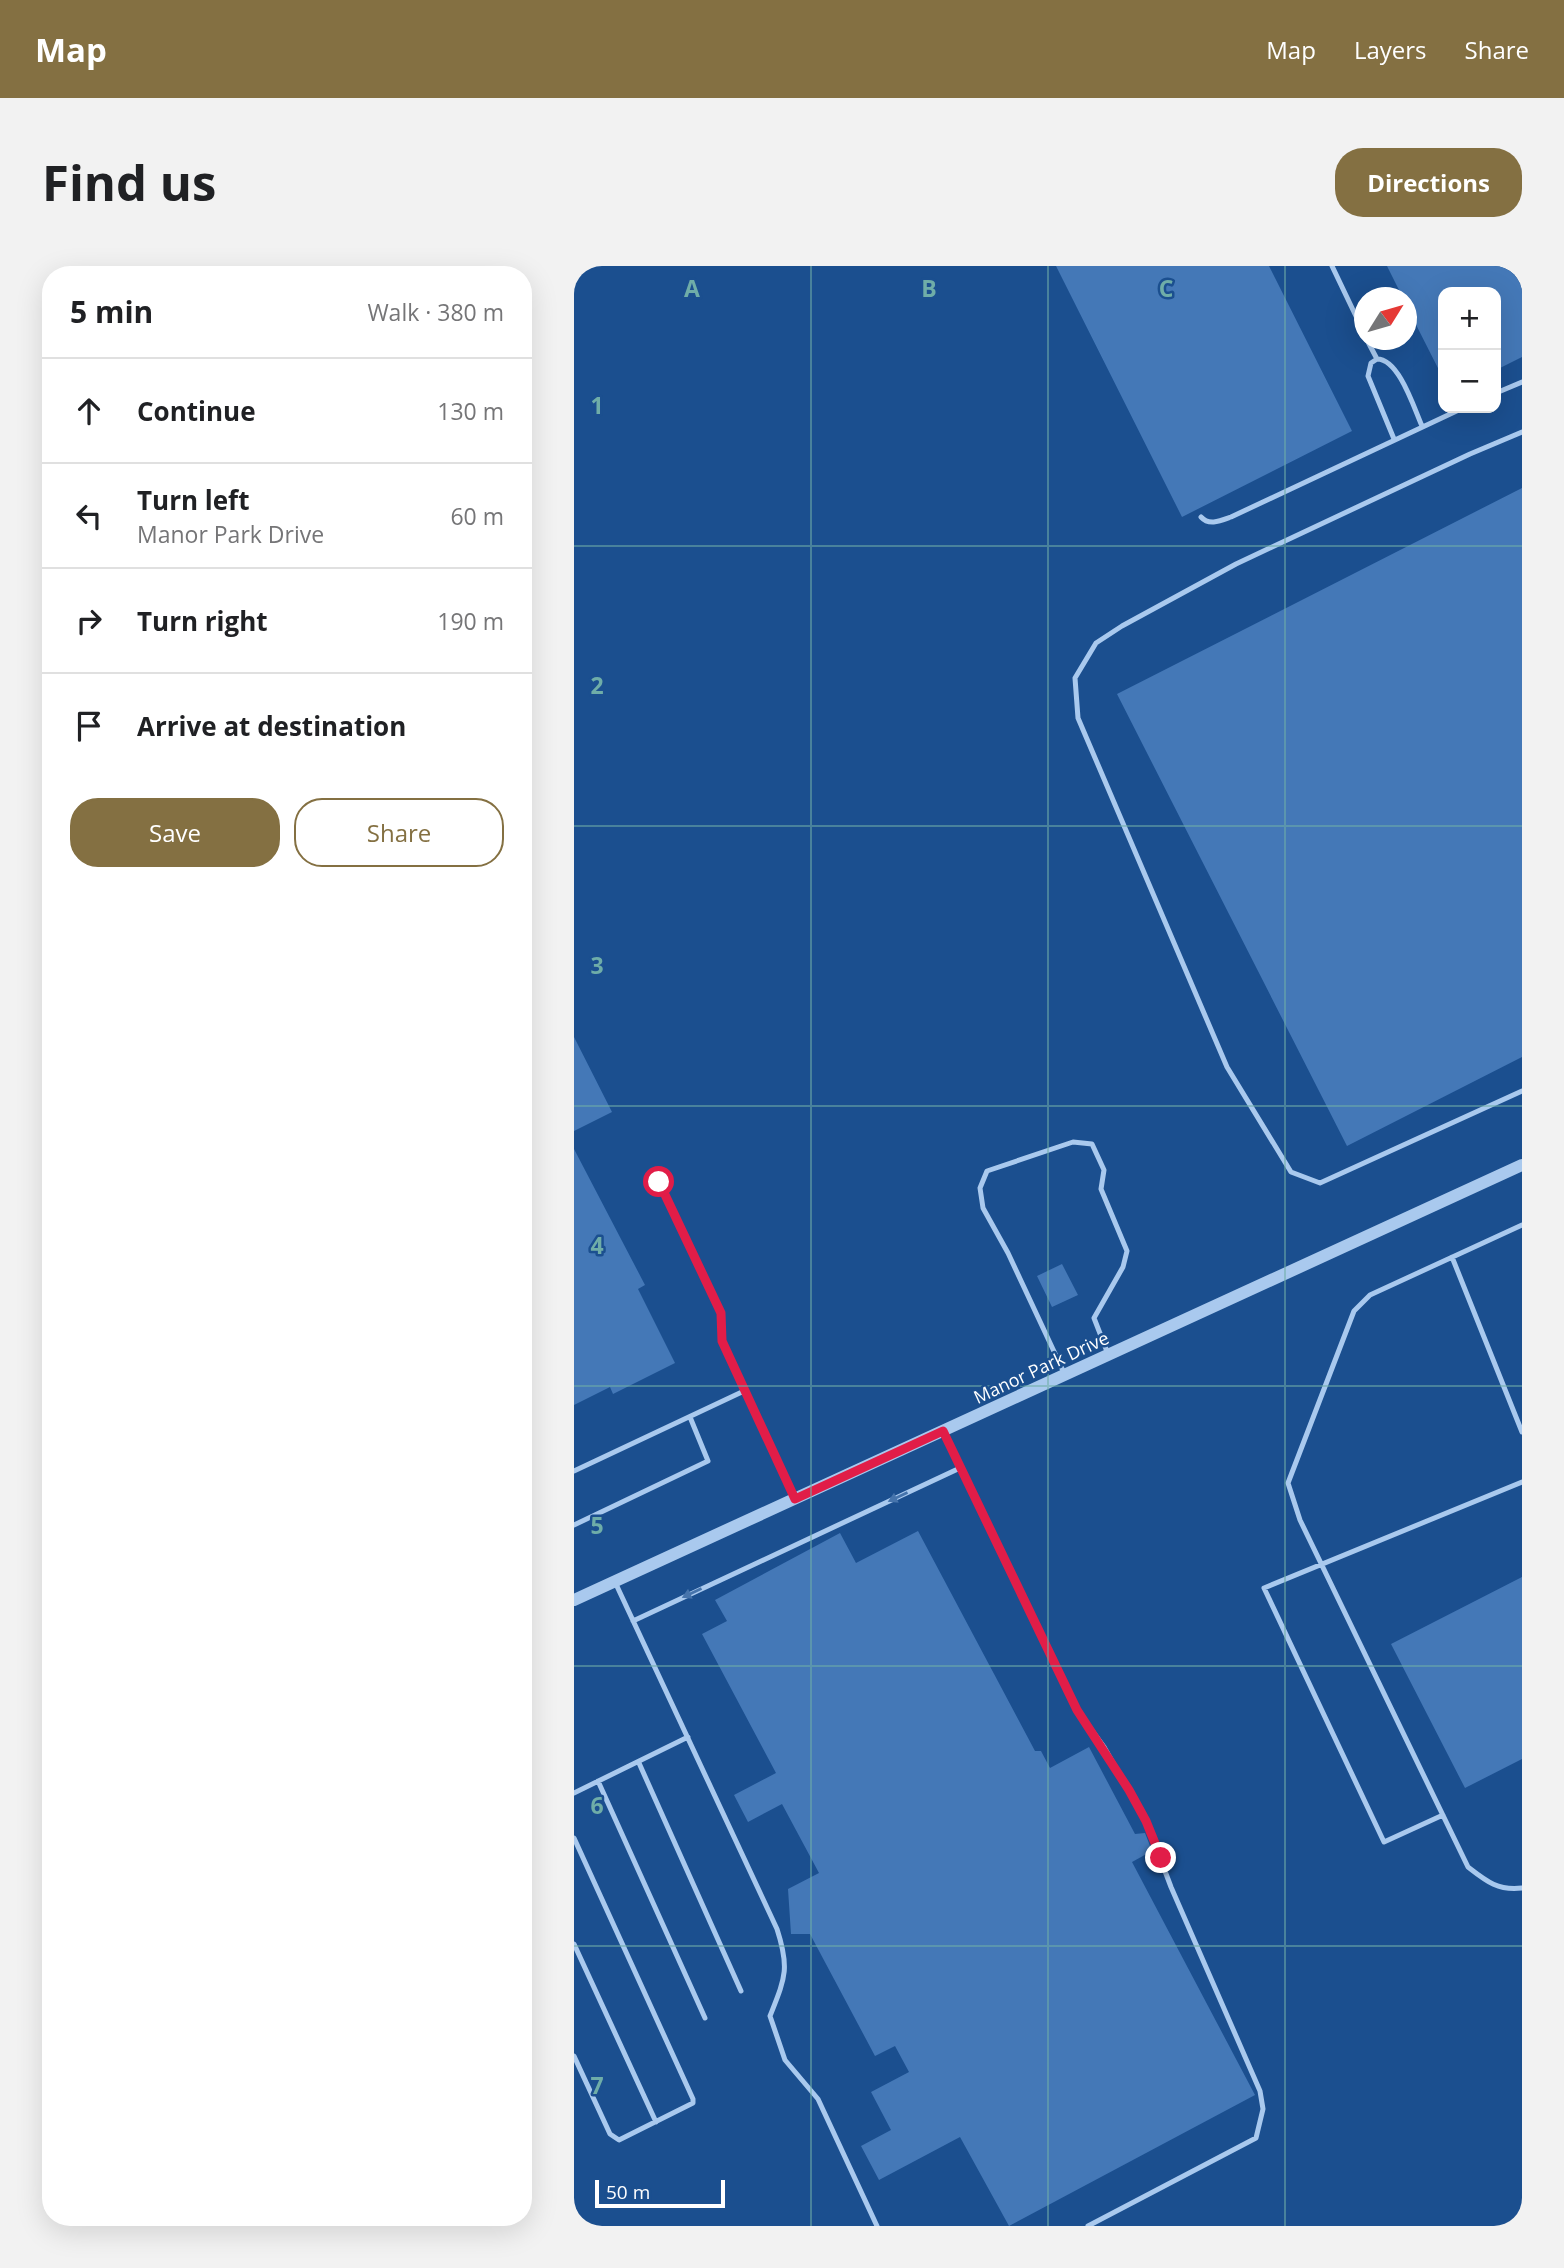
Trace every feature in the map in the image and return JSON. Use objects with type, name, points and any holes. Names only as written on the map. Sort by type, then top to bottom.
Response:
[{"type":"street","name":"Manor Park Drive","points":[[574,1600],[1522,1165]]},
{"type":"lane","points":[[1332,266],[1354,312]]},
{"type":"lane","points":[[1372,350],[1377,359]]},
{"type":"lane","points":[[1394,439],[1368,376],[1371,363],[1377,359],[1382,359],[1395,369],[1422,426]]},
{"type":"lane","points":[[1501,392],[1522,382]]},
{"type":"lane","points":[[1201,517],[1211,522],[1231,517],[1452,413]]},
{"type":"lane","points":[[1522,432],[1236,564],[1133,620],[1096,643],[1075,678],[1078,718],[1227,1067],[1291,1172],[1320,1183],[1522,1091]]},
{"type":"lane","points":[[1065,1375],[1008,1253],[983,1209],[980,1188],[987,1171],[1073,1142],[1092,1144],[1104,1170],[1101,1189],[1127,1251],[1124,1267],[1094,1318],[1109,1355]]},
{"type":"lane","points":[[659,1182],[721,1313],[722,1341],[795,1499]]},
{"type":"lane","points":[[1522,1225],[1370,1295],[1354,1311],[1288,1483],[1300,1520],[1468,1867],[1491,1885],[1510,1890],[1522,1888]]},
{"type":"lane","points":[[1452,1257],[1522,1432]]},
{"type":"lane","points":[[574,1471],[744,1391]]},
{"type":"lane","points":[[574,1525],[708,1461],[690,1416]]},
{"type":"lane","points":[[943,1431],[1077,1710],[1104,1747],[1146,1821],[1171,1887],[1260,2091],[1264,2109],[1256,2138],[1088,2226]]},
{"type":"lane","points":[[633,1621],[960,1468]]},
{"type":"lane","points":[[1443,1815],[1384,1842],[1264,1588],[1522,1482]]},
{"type":"lane","points":[[615,1582],[781,1942],[785,1959],[785,1979],[770,2016],[785,2060],[818,2099],[877,2226]]},
{"type":"lane","points":[[574,1793],[688,1737]]},
{"type":"lane","points":[[639,1762],[741,1991]]},
{"type":"lane","points":[[598,1781],[705,2018]]},
{"type":"lane","points":[[574,1838],[693,2104],[620,2140],[610,2134],[574,2056]]},
{"type":"lane","points":[[574,1944],[656,2122]]},
{"type":"building","points":[[1056,266],[1269,266],[1352,431],[1182,517]]},
{"type":"building","points":[[1387,266],[1522,266],[1522,357],[1501,368],[1501,287],[1438,287],[1438,368],[1417,327],[1417,287],[1398,287]]},
{"type":"building","points":[[1522,488],[1522,1057],[1347,1146],[1117,694]]},
{"type":"building","points":[[574,1037],[612,1112],[574,1131]]},
{"type":"building","points":[[574,1149],[645,1285],[638,1289],[675,1363],[613,1394],[610,1387],[574,1405]]},
{"type":"building","points":[[1062,1264],[1078,1295],[1052,1307],[1037,1276]]},
{"type":"building","points":[[918,1531],[1035,1751],[1041,1751],[1050,1768],[1089,1747],[1135,1834],[1145,1833],[1152,1851],[1132,1862],[1255,2095],[1009,2226],[960,2137],[879,2180],[861,2146],[891,2130],[871,2092],[909,2072],[895,2046],[875,2056],[810,1934],[791,1934],[788,1889],[819,1873],[782,1804],[748,1822],[734,1795],[776,1773],[702,1634],[727,1621],[715,1600],[840,1533],[856,1563]]},
{"type":"building","points":[[1522,1577],[1522,1759],[1465,1788],[1391,1644]]},
{"type":"route","points":[[659,1182],[721,1313],[722,1341],[795,1499],[943,1431],[1077,1710],[1104,1747],[1129,1790],[1146,1821],[1161,1858]]}]
